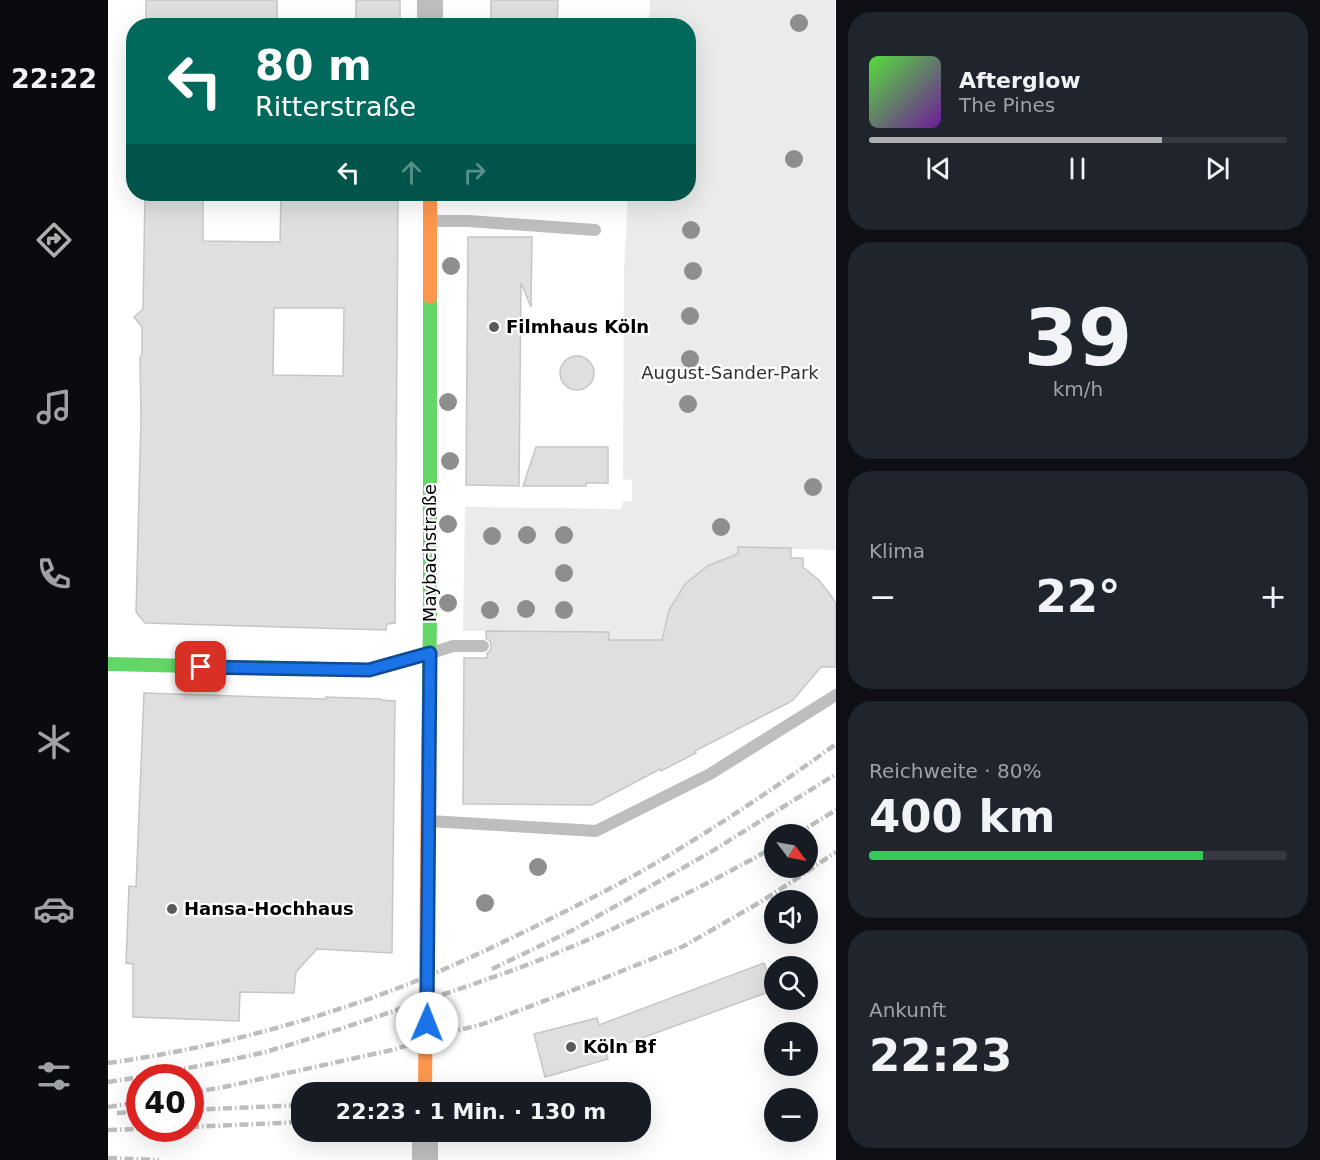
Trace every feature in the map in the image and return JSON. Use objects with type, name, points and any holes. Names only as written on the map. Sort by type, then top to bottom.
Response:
[{"type":"street","points":[[430,0],[430,18]]},
{"type":"street","name":"Maybachstraße","points":[[426,1082],[430,653],[430,201]]},
{"type":"street","points":[[108,664],[369,670],[430,653]]},
{"type":"street","points":[[425,1142],[425,1160]]},
{"type":"lane","points":[[430,221],[468,221],[595,230]]},
{"type":"lane","points":[[430,653],[453,646],[483,646]]},
{"type":"lane","points":[[428,821],[596,831],[710,774],[836,695]]},
{"type":"green space","name":"August-Sander-Park","points":[[650,0],[835,0],[835,550],[738,547],[738,554],[709,565],[685,584],[669,610],[662,640],[609,640],[609,632],[463,631],[465,507],[622,509],[623,501],[632,501],[632,480],[623,479],[624,271],[628,201],[696,201],[696,18],[649,18]]},
{"type":"building","points":[[146,0],[277,0],[277,18],[146,18]]},
{"type":"building","points":[[356,0],[400,0],[400,18],[356,18]]},
{"type":"building","points":[[491,0],[558,0],[557,18],[491,18]]},
{"type":"building","points":[[145,201],[203,201],[203,241],[280,242],[281,201],[398,201],[395,623],[387,624],[386,630],[145,623],[136,612],[142,327],[134,317],[143,309]],"holes":[[[274,308],[344,308],[343,376],[273,375]]]},
{"type":"building","points":[[468,237],[532,237],[531,307],[521,283],[519,486],[466,485]]},
{"type":"building","points":[[577,356],[589,361],[594,373],[589,385],[577,390],[565,385],[560,373],[565,361]]},
{"type":"building","points":[[536,447],[608,447],[608,483],[586,483],[586,486],[523,486]]},
{"type":"building","points":[[738,547],[791,548],[791,558],[803,558],[803,567],[819,580],[836,604],[836,667],[821,667],[788,703],[695,751],[696,753],[592,805],[463,804],[464,658],[487,658],[491,645],[486,638],[486,631],[609,632],[609,640],[662,640],[669,610],[685,584],[709,565],[738,554]]},
{"type":"building","points":[[144,693],[395,701],[392,953],[317,949],[296,972],[294,993],[240,992],[239,1021],[133,1017],[133,964],[126,963],[129,886],[136,887]]},
{"type":"building","points":[[764,963],[764,994],[606,1051],[608,1059],[545,1077],[534,1034],[597,1018],[599,1025]]},
{"type":"railway","points":[[108,1063],[180,1051],[288,1025],[359,1002],[446,968],[551,919],[650,867],[752,802],[836,744]]},
{"type":"railway","points":[[492,969],[575,929],[709,853],[836,774]]},
{"type":"railway","points":[[813,824],[836,810]]},
{"type":"railway","points":[[204,1065],[300,1042],[516,969],[655,909],[764,852]]},
{"type":"railway","points":[[204,1091],[392,1050],[483,1024],[597,981],[684,946],[762,901],[836,852]]},
{"type":"railway","points":[[108,1082],[126,1079]]},
{"type":"railway","points":[[108,1107],[126,1104]]},
{"type":"railway","points":[[204,1109],[291,1105]]},
{"type":"railway","points":[[117,1113],[126,1113]]},
{"type":"railway","points":[[204,1126],[291,1122]]},
{"type":"railway","points":[[108,1130],[126,1129]]},
{"type":"railway","points":[[108,1158],[159,1160]]},
{"type":"traffic: fast","points":[[428,764],[430,297]]},
{"type":"traffic: fast","points":[[108,664],[369,670],[430,653]]},
{"type":"traffic: slow","points":[[430,201],[430,297]]},
{"type":"traffic: slow","points":[[425,1082],[428,764]]},
{"type":"place","name":"Filmhaus Köln","points":[[494,327]]},
{"type":"place","name":"Hansa-Hochhaus","points":[[172,909]]},
{"type":"place","name":"Köln Bf","points":[[571,1047]]},
{"type":"route","points":[[201,667],[369,670],[430,653],[427,1023]]}]
